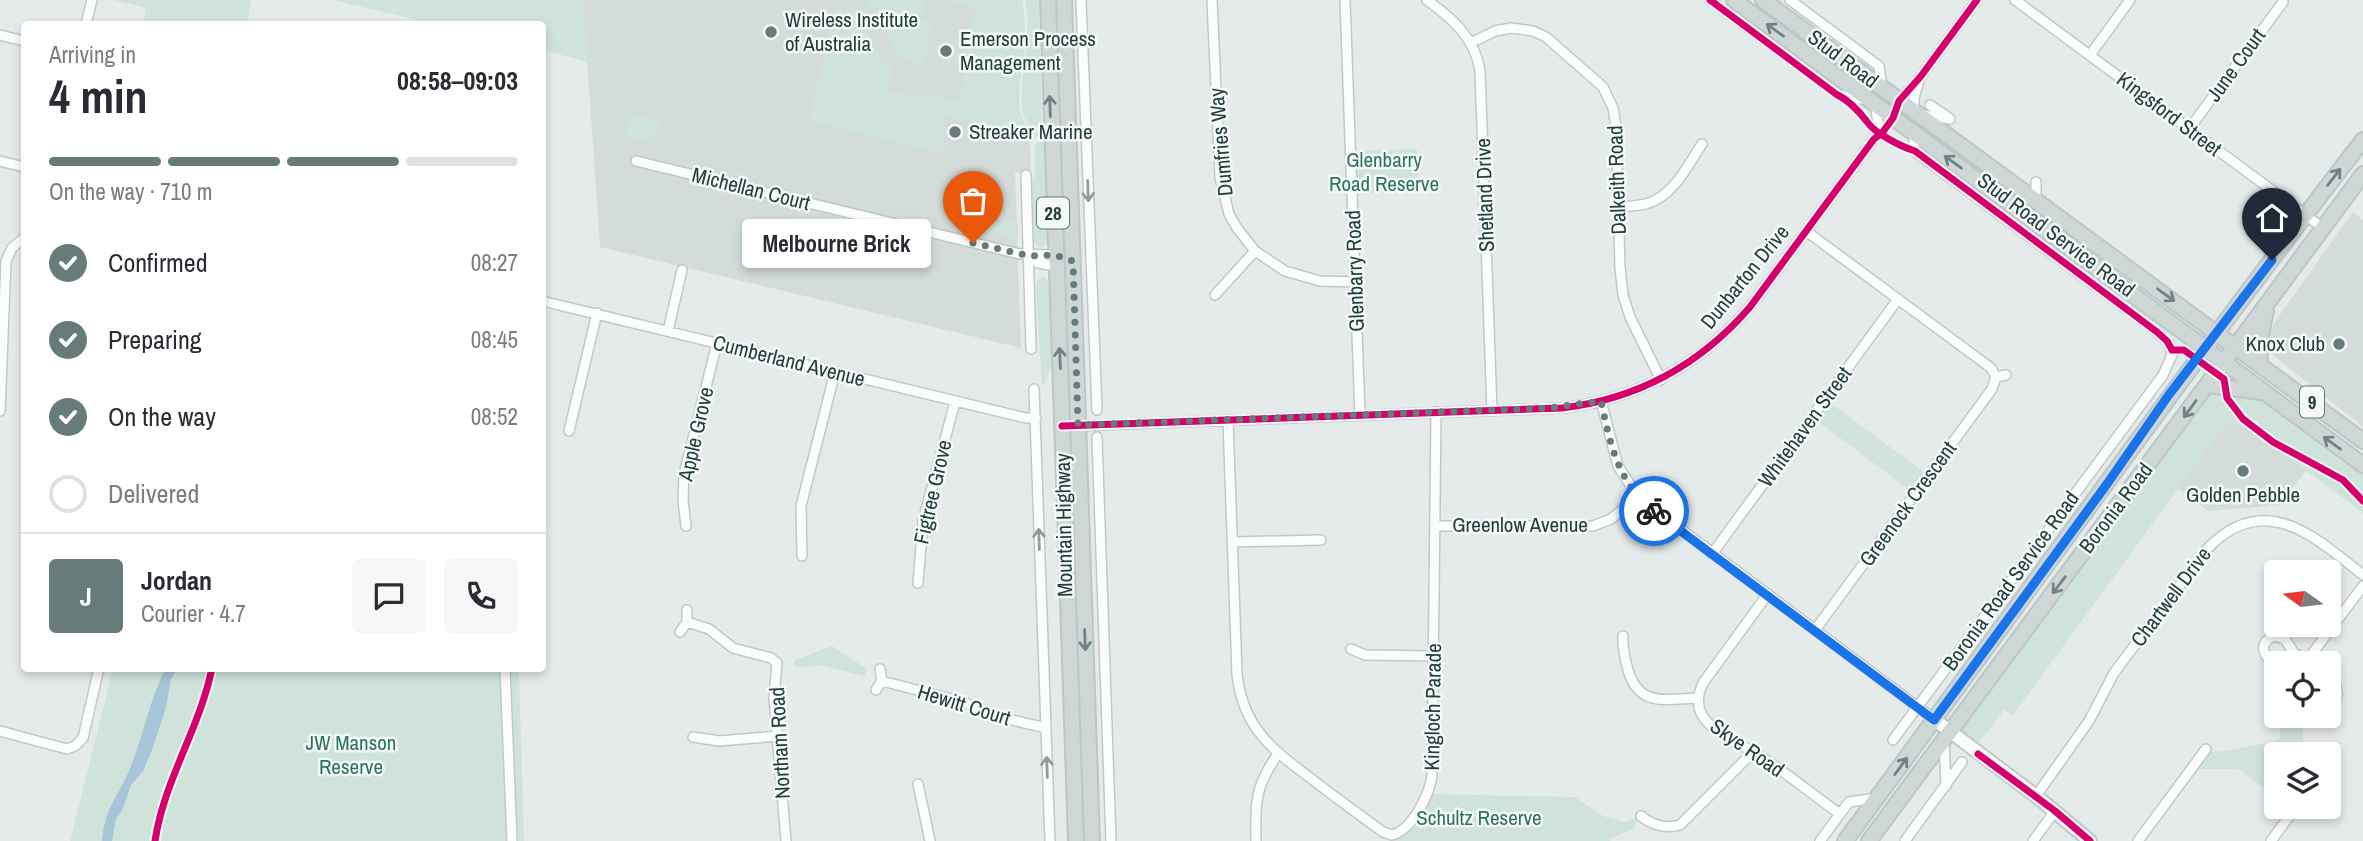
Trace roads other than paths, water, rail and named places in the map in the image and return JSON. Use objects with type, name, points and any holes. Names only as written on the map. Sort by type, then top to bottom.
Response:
[{"type":"main road","name":"Mountain Highway","points":[[1048,0],[1076,841]]},
{"type":"main road","name":"Mountain Highway","points":[[1064,0],[1092,841]]},
{"type":"main road","name":"Stud Road","points":[[1734,0],[2363,465]]},
{"type":"main road","name":"Stud Road","points":[[1763,0],[2363,441]]},
{"type":"main road","name":"Boronia Road","points":[[1846,841],[2204,348],[2363,139]]},
{"type":"main road","name":"Boronia Road","points":[[1869,841],[2363,174]]},
{"type":"main road","points":[[1055,261],[1073,261]]},
{"type":"main road","points":[[2260,364],[2259,344],[2268,303]]},
{"type":"main road","points":[[2207,385],[2262,392]]},
{"type":"main road","points":[[1065,552],[1075,548],[1082,532]]},
{"type":"street","points":[[87,21],[92,0]]},
{"type":"street","points":[[1082,0],[1097,410]]},
{"type":"street","name":"Dumfries Way","points":[[1212,0],[1221,189],[1229,214],[1255,251],[1285,271],[1327,282],[1356,282]]},
{"type":"street","name":"Glenbarry Road","points":[[1345,0],[1360,415]]},
{"type":"street","name":"Shetland Drive","points":[[1427,0],[1456,23],[1471,43],[1480,76],[1492,411]]},
{"type":"street","points":[[1710,0],[1836,94],[1872,102],[1878,121],[1874,139]]},
{"type":"street","points":[[1790,0],[1879,66],[1882,88]]},
{"type":"street","points":[[1899,101],[1921,76],[1977,0]]},
{"type":"street","name":"Kingsford Street","points":[[2015,0],[2323,228]]},
{"type":"street","points":[[2090,55],[2130,0]]},
{"type":"street","name":"June Court","points":[[2189,129],[2283,2]]},
{"type":"street","name":"Dalkeith Road","points":[[1471,43],[1503,29],[1533,31],[1553,42],[1597,80],[1607,93],[1615,117],[1623,295],[1630,317],[1661,380]]},
{"type":"street","points":[[0,35],[21,40]]},
{"type":"street","points":[[1921,76],[1914,98],[1916,113],[1950,119],[1930,104]]},
{"type":"street","name":"Dunbarton Drive","points":[[1062,426],[1562,408],[1627,394],[1661,380],[1688,364],[1727,333],[1760,294],[1874,139],[1882,133],[1893,118],[1899,101]]},
{"type":"street","name":"Stud Road Service Road","points":[[1914,133],[1914,149],[1918,153],[2147,324],[2167,341],[2172,350]]},
{"type":"street","points":[[1618,207],[1644,205],[1661,197],[1674,185],[1702,144]]},
{"type":"street","points":[[0,161],[21,166]]},
{"type":"street","name":"Michellan Court","points":[[636,161],[1030,256],[1038,263],[1055,261]]},
{"type":"street","points":[[1026,174],[1031,349]]},
{"type":"street","name":"Stud Road Service Road","points":[[2036,182],[2036,202]]},
{"type":"street","name":"Greenock Crescent","points":[[1806,231],[2001,376],[1815,630]]},
{"type":"street","points":[[0,411],[6,261],[12,248],[21,240]]},
{"type":"street","points":[[1215,295],[1255,251]]},
{"type":"street","points":[[668,331],[682,270]]},
{"type":"street","name":"Whitehaven Street","points":[[1712,554],[1898,299]]},
{"type":"street","name":"Cumberland Avenue","points":[[546,302],[955,402],[1036,418]]},
{"type":"street","points":[[569,432],[597,313]]},
{"type":"street","points":[[2147,324],[2172,324]]},
{"type":"street","name":"Apple Grove","points":[[686,526],[684,474],[717,343]]},
{"type":"street","name":"Boronia Road Service Road","points":[[1893,740],[2165,372],[2171,361],[2172,350]]},
{"type":"street","points":[[802,556],[801,506],[835,372]]},
{"type":"street","points":[[1034,389],[1050,838]]},
{"type":"street","points":[[1601,401],[1618,466],[1638,497],[1918,707],[1934,720],[1946,736],[2036,796],[2090,841]]},
{"type":"street","name":"Figtree Grove","points":[[918,583],[923,522],[955,402]]},
{"type":"street","name":"Kingloch Parade","points":[[1228,420],[1239,690],[1245,710],[1255,729],[1278,754],[1383,832],[1392,835],[1401,832],[1424,802],[1431,786],[1437,412]]},
{"type":"street","name":"Mountain Highway","points":[[1097,437],[1111,841]]},
{"type":"street","points":[[1080,482],[1099,500]]},
{"type":"street","name":"Greenlow Avenue","points":[[1436,526],[1586,527],[1611,519],[1638,497]]},
{"type":"street","name":"Chartwell Drive","points":[[2036,796],[2089,721],[2114,673],[2206,550],[2219,537],[2250,523],[2283,523],[2309,533],[2363,575]]},
{"type":"street","points":[[1233,542],[1321,540]]},
{"type":"street","points":[[2316,651],[2363,586]]},
{"type":"street","name":"Skye Road","points":[[1767,595],[1707,676],[1698,698],[1700,709],[1709,723],[1753,751],[1840,814]]},
{"type":"street","points":[[680,632],[687,622],[687,610]]},
{"type":"street","name":"Northam Road","points":[[687,622],[709,629],[733,648],[771,658],[777,663],[774,690],[786,841]]},
{"type":"street","points":[[1623,636],[1623,652],[1630,677],[1641,693],[1660,700],[1698,698]]},
{"type":"street","points":[[2264,652],[2266,642],[2274,636],[2286,639],[2293,651]]},
{"type":"street","points":[[1351,649],[1365,655],[1434,656]]},
{"type":"street","points":[[876,690],[882,681],[880,669]]},
{"type":"street","points":[[0,731],[67,749],[75,747],[83,738],[98,672]]},
{"type":"street","points":[[505,672],[512,841]]},
{"type":"street","name":"Hewitt Court","points":[[882,681],[963,702],[999,717],[1046,728]]},
{"type":"street","points":[[693,737],[719,741],[778,736]]},
{"type":"street","points":[[1945,786],[1946,736]]},
{"type":"street","points":[[2138,841],[2206,749]]},
{"type":"street","points":[[1641,816],[1655,824],[1670,827],[1680,825],[1753,751]]},
{"type":"street","points":[[1256,841],[1255,806],[1258,791],[1264,774],[1278,754]]},
{"type":"street","points":[[1905,841],[1962,762]]},
{"type":"street","points":[[918,784],[930,841]]},
{"type":"street","points":[[1820,841],[1851,800],[1877,798]]},
{"type":"street","points":[[2032,841],[2055,811]]},
{"type":"street","points":[[2271,841],[2287,819]]},
{"type":"water","points":[[164,672],[175,672],[143,771],[131,785],[122,811],[116,819],[112,841],[102,841],[109,810],[131,766]]},
{"type":"place","name":"Wireless Institute of Australia","points":[[771,32]]},
{"type":"place","name":"Emerson Process Management","points":[[946,51]]},
{"type":"place","name":"Streaker Marine","points":[[955,132]]},
{"type":"place","name":"Melbourne Brick","points":[[973,243]]},
{"type":"place","name":"Knox Club","points":[[2339,344]]},
{"type":"place","name":"Golden Pebble","points":[[2243,471]]},
{"type":"park label","name":"Glenbarry Road Reserve","points":[[1384,172]]},
{"type":"park label","name":"JW Manson Reserve","points":[[351,755]]},
{"type":"park label","name":"Schultz Reserve","points":[[1479,818]]}]
